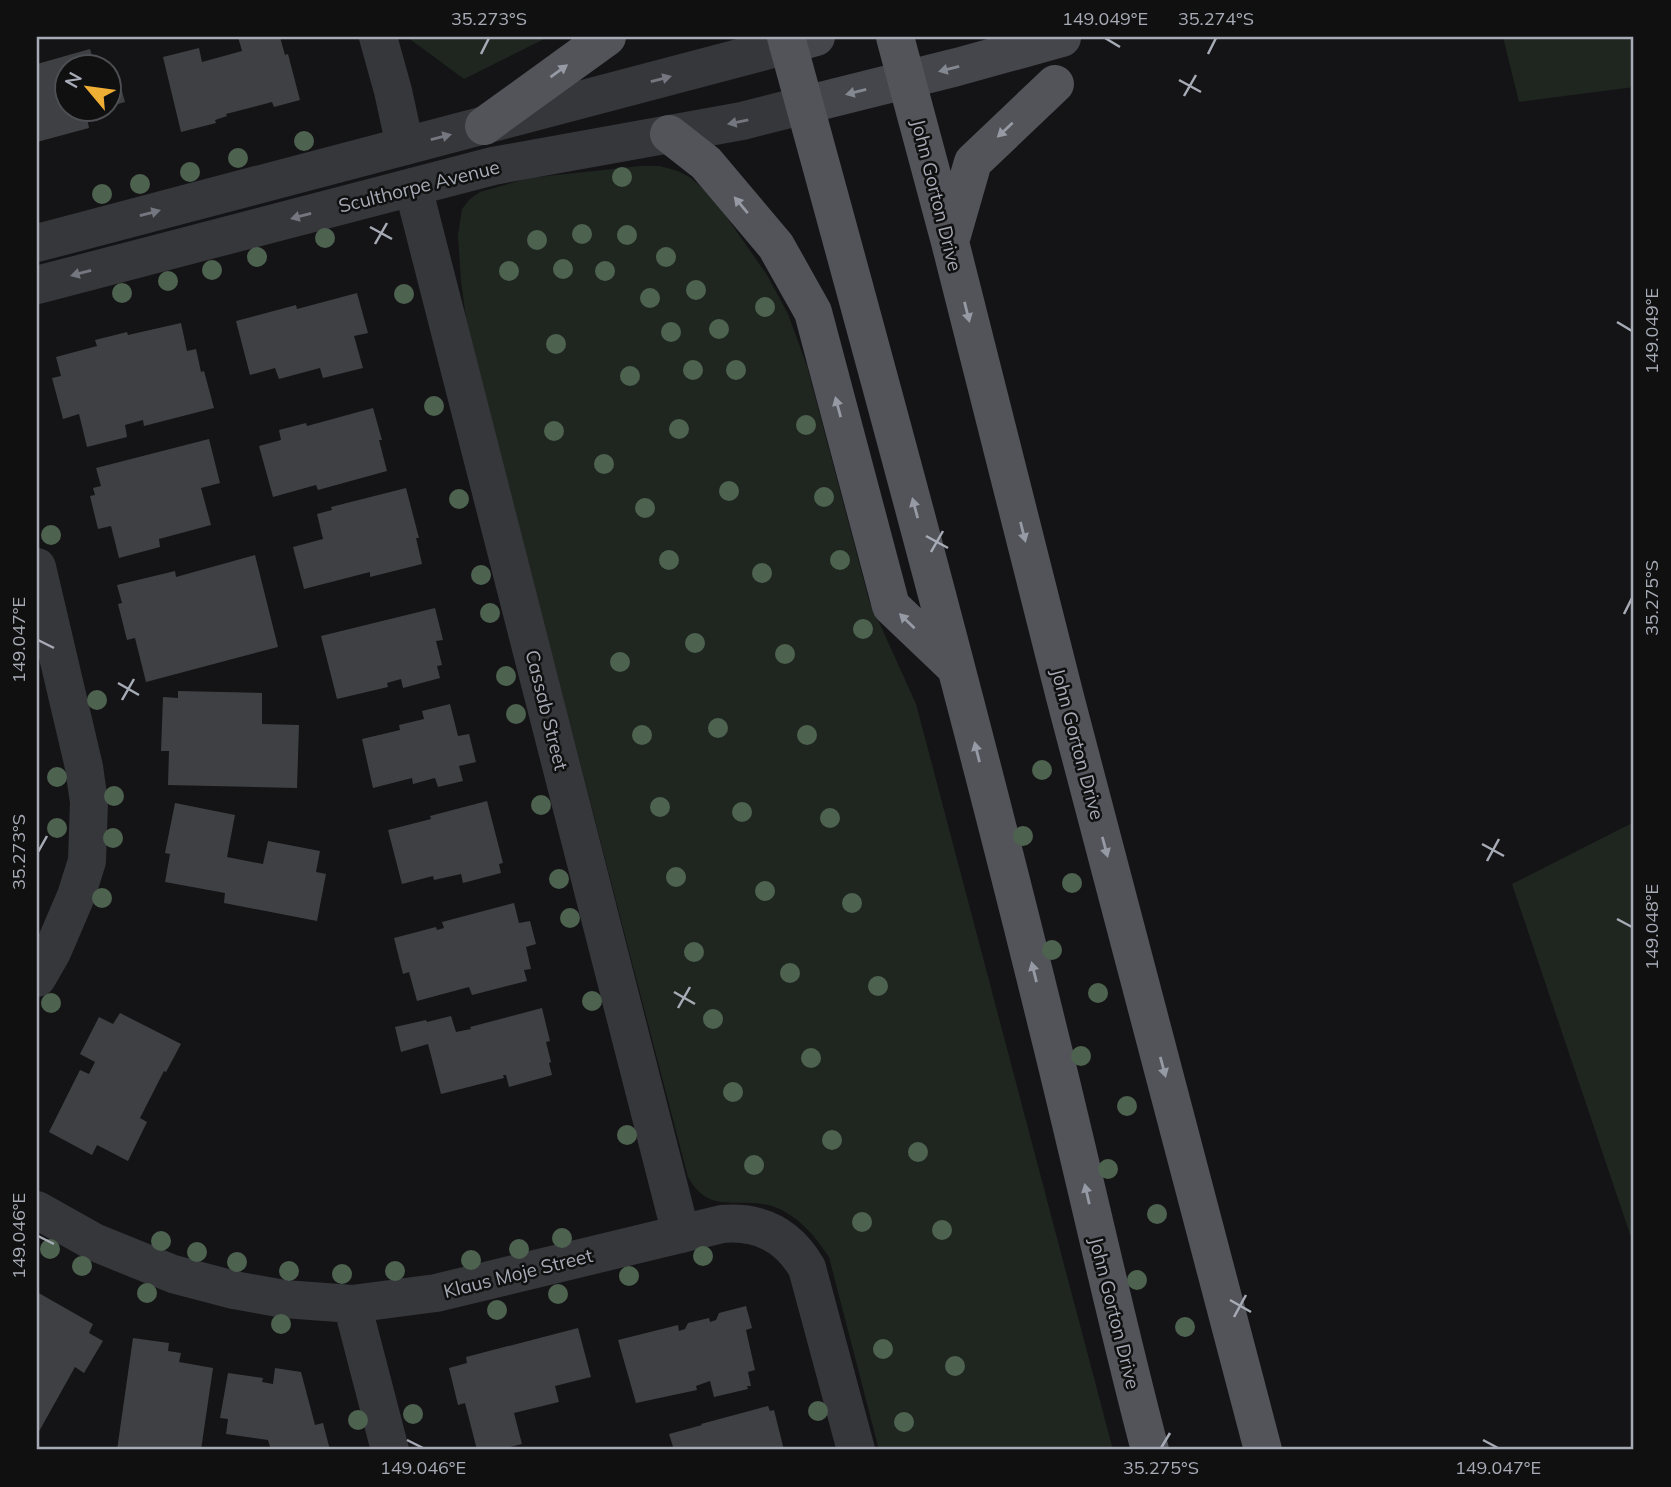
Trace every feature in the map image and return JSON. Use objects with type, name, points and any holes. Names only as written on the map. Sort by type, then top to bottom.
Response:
[{"type":"main road","points":[[484,126],[607,37]]},
{"type":"main road","name":"John Gorton Drive","points":[[895,37],[1263,1450]]},
{"type":"main road","points":[[805,105],[1062,38]]},
{"type":"main road","name":"John Gorton Drive","points":[[797,39],[805,105],[921,530],[1050,1037],[1150,1450]]},
{"type":"main road","points":[[950,242],[973,162],[1055,84]]},
{"type":"main road","points":[[669,134],[706,163],[776,246],[813,312],[891,606],[956,668]]},
{"type":"street","points":[[379,37],[405,146]]},
{"type":"street","points":[[37,243],[484,126],[797,39]]},
{"type":"street","name":"Sculthorpe Avenue","points":[[37,285],[493,166],[742,121],[805,105]]},
{"type":"street","name":"Cassab Street","points":[[413,187],[681,1234]]},
{"type":"street","points":[[37,567],[81,753],[89,802],[87,860],[76,896],[52,952],[37,978]]},
{"type":"street","name":"Klaus Moje Street","points":[[37,1210],[94,1242],[173,1274],[234,1290],[352,1304],[436,1293],[722,1224],[740,1223],[759,1227],[788,1242],[807,1268],[856,1450]]},
{"type":"street","points":[[352,1304],[390,1450]]},
{"type":"shaded area","points":[[407,37],[548,37],[464,79]]},
{"type":"shaded area","points":[[1503,37],[1634,37],[1634,87],[1519,102]]},
{"type":"shaded area","points":[[660,166],[678,171],[712,196],[767,275],[788,314],[807,366],[869,600],[916,704],[1113,1450],[879,1450],[829,1257],[805,1227],[790,1215],[759,1203],[715,1201],[696,1189],[688,1177],[468,333],[458,235],[462,209],[480,192],[529,178]]},
{"type":"shaded area","points":[[1634,822],[1634,1246],[1512,884]]},
{"type":"building","points":[[238,37],[280,37],[285,55],[288,54],[300,100],[274,107],[272,102],[226,114],[227,116],[215,120],[216,123],[181,132],[163,57],[199,48],[202,62],[242,51]]},
{"type":"building","points":[[52,60],[52,122],[88,122],[89,128],[37,142],[37,64]]},
{"type":"building","points":[[357,293],[368,333],[354,336],[363,368],[323,378],[320,368],[279,379],[275,368],[250,375],[236,321]]},
{"type":"building","points":[[181,323],[187,351],[196,349],[214,408],[144,426],[143,420],[125,425],[127,437],[87,447],[79,414],[63,419],[52,378],[61,376],[56,357],[97,346],[95,340]]},
{"type":"building","points":[[373,408],[387,471],[318,490],[316,485],[273,497],[259,446],[281,440],[279,430],[306,423],[307,426]]},
{"type":"building","points":[[209,439],[220,483],[201,488],[211,525],[159,539],[160,547],[119,558],[111,526],[98,529],[90,496],[95,495],[93,488],[101,486],[96,468]]},
{"type":"building","points":[[406,488],[419,538],[416,538],[422,564],[370,577],[370,572],[304,589],[293,547],[323,539],[317,514],[332,510],[331,507]]},
{"type":"building","points":[[255,555],[278,647],[146,682],[135,638],[127,640],[118,604],[122,603],[117,585],[175,571],[176,577]]},
{"type":"building","points":[[435,608],[443,640],[436,641],[442,665],[437,666],[440,678],[403,688],[401,679],[387,683],[388,687],[337,699],[321,636]]},
{"type":"building","points":[[178,691],[262,693],[262,724],[299,725],[297,788],[168,785],[169,751],[161,751],[163,697],[178,698]]},
{"type":"building","points":[[450,704],[458,736],[469,734],[476,762],[459,766],[463,781],[438,787],[435,778],[413,784],[412,778],[373,788],[362,739],[400,730],[399,725],[424,719],[422,711]]},
{"type":"building","points":[[487,801],[503,863],[499,864],[501,873],[463,883],[461,874],[434,880],[433,876],[402,884],[388,830]]},
{"type":"building","points":[[175,803],[235,815],[227,857],[263,864],[268,841],[320,851],[316,872],[326,874],[317,921],[224,903],[225,893],[165,882],[170,854],[165,853]]},
{"type":"building","points":[[514,903],[519,923],[530,921],[536,944],[526,947],[531,969],[524,970],[527,981],[472,995],[469,987],[417,1001],[409,972],[403,974],[394,938],[436,927],[437,930],[444,928],[442,922]]},
{"type":"building","points":[[542,1008],[550,1041],[546,1042],[552,1075],[509,1087],[506,1075],[503,1075],[504,1078],[441,1094],[428,1044],[401,1052],[395,1027],[451,1016],[456,1032]]},
{"type":"building","points":[[120,1013],[181,1044],[140,1118],[147,1122],[128,1161],[97,1145],[92,1155],[49,1132],[80,1070],[89,1074],[95,1062],[80,1054],[99,1017],[113,1024]]},
{"type":"building","points":[[37,1292],[93,1324],[89,1333],[103,1341],[84,1373],[75,1367],[37,1435]]},
{"type":"building","points":[[746,1306],[752,1328],[746,1330],[755,1370],[748,1372],[751,1386],[747,1386],[748,1389],[714,1397],[710,1381],[696,1386],[697,1390],[636,1403],[618,1340],[678,1325],[679,1331],[685,1329],[688,1323],[709,1318],[710,1322],[716,1320],[719,1313]]},
{"type":"building","points":[[578,1328],[591,1377],[555,1386],[559,1402],[514,1413],[522,1444],[498,1450],[477,1450],[465,1403],[458,1405],[449,1368],[467,1363],[466,1357]]},
{"type":"building","points":[[133,1338],[169,1343],[168,1351],[181,1353],[179,1362],[213,1368],[201,1450],[117,1450]]},
{"type":"building","points":[[275,1368],[301,1372],[315,1425],[323,1423],[330,1450],[271,1450],[268,1440],[226,1434],[228,1419],[220,1418],[228,1373],[263,1378],[262,1382],[273,1384]]},
{"type":"building","points":[[768,1406],[770,1411],[774,1410],[784,1450],[674,1450],[669,1434]]}]
